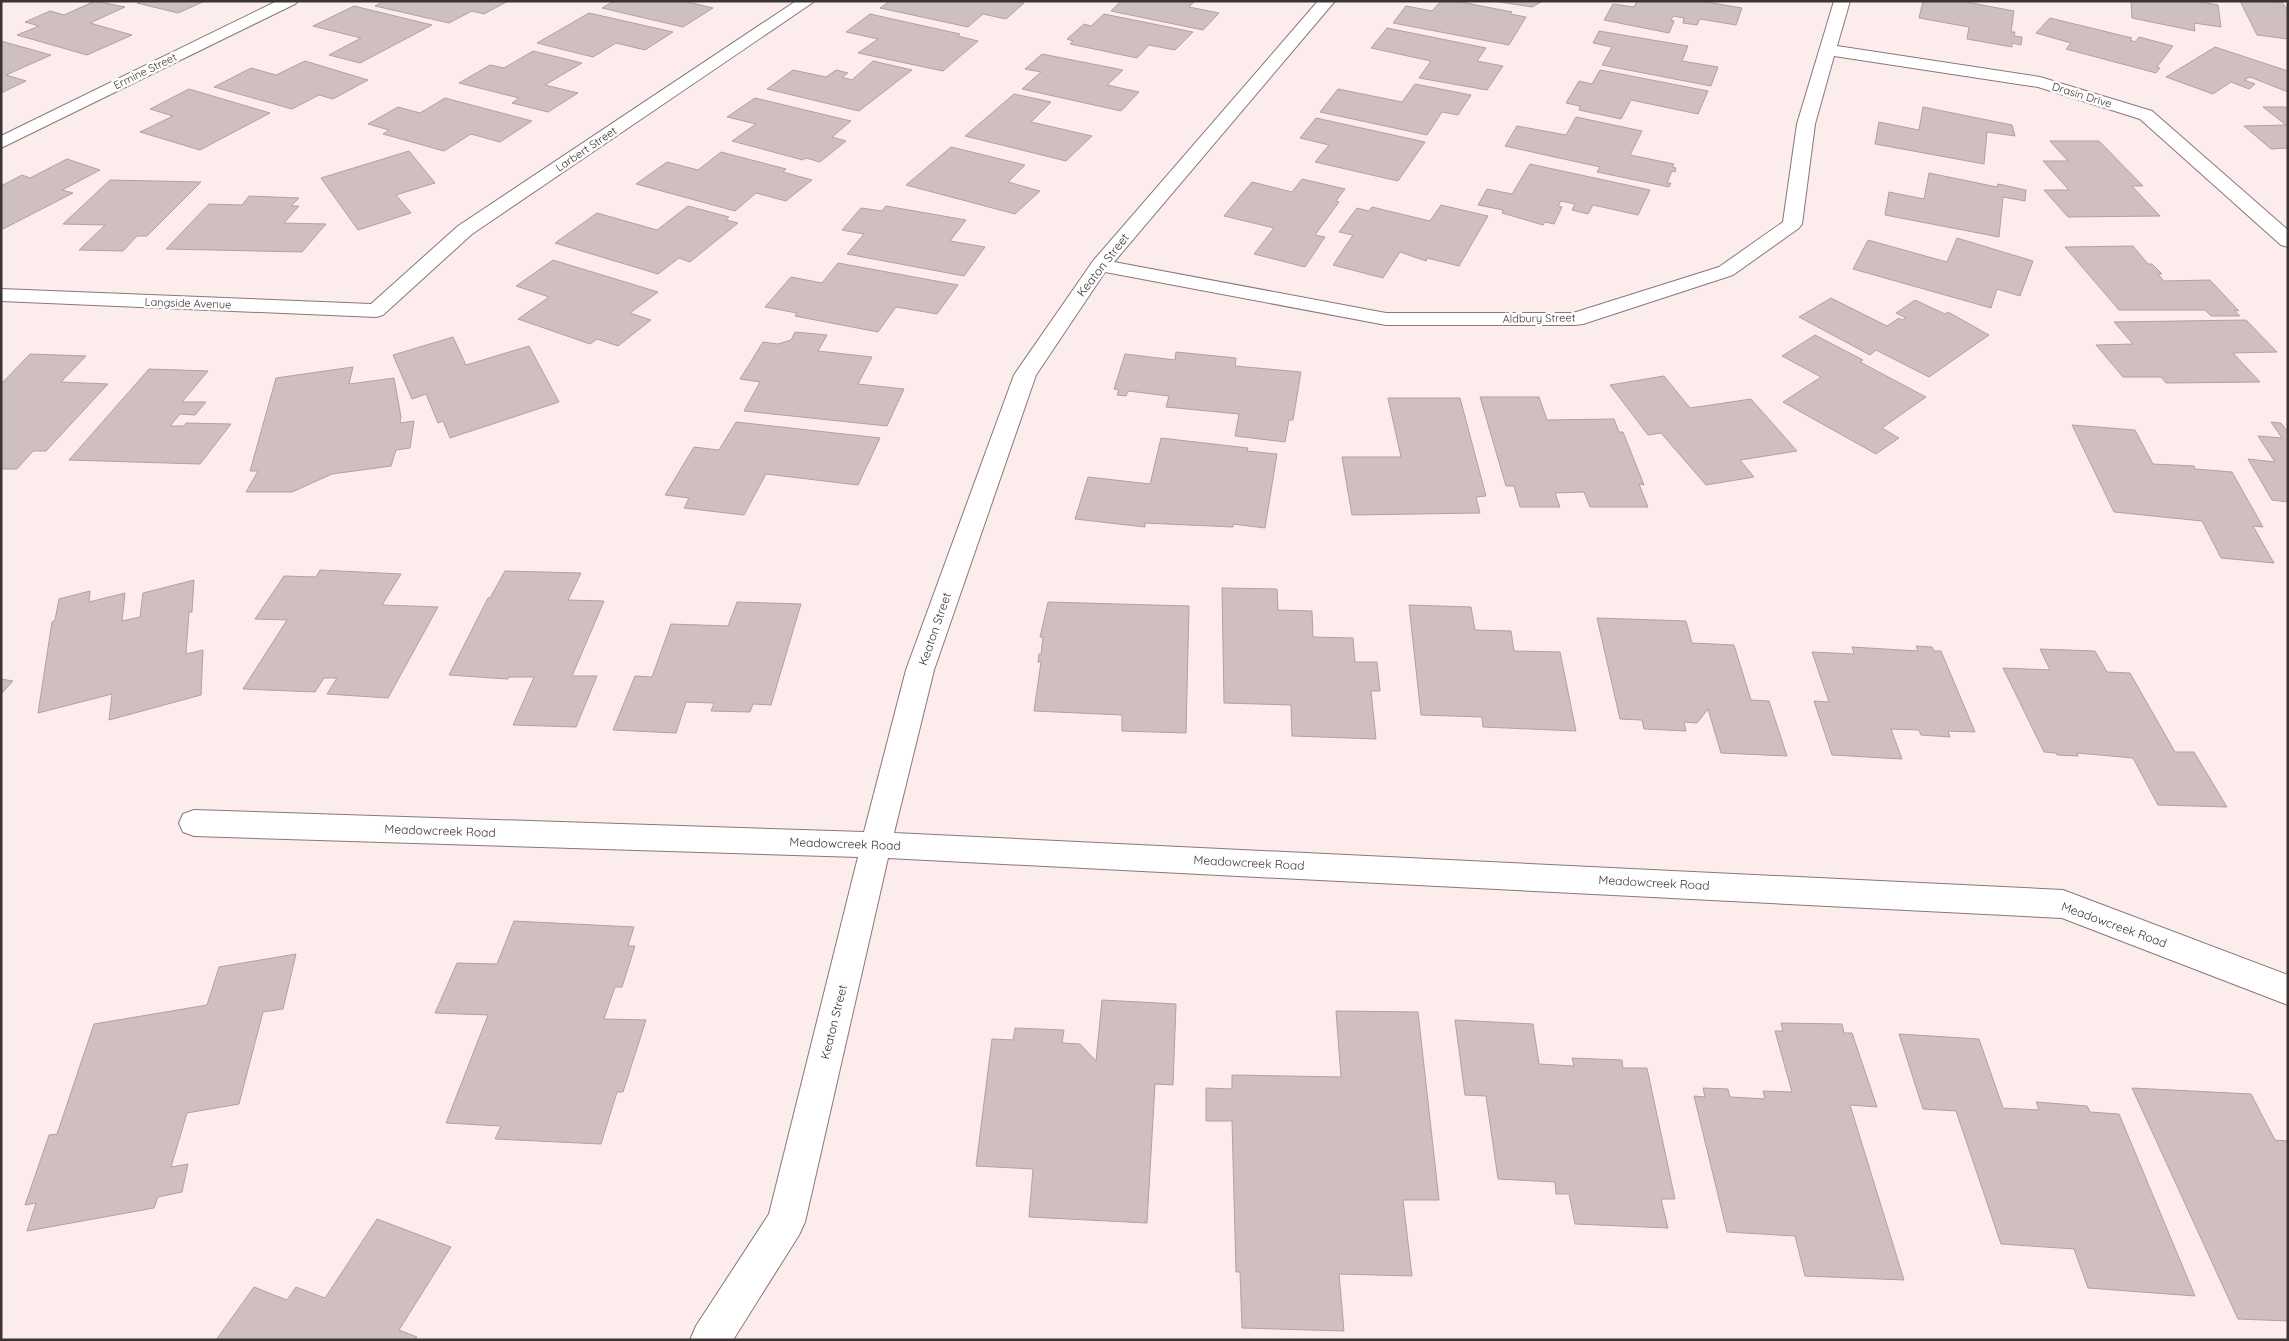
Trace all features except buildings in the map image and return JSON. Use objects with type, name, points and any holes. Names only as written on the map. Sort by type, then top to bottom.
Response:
[{"type":"street","name":"Ermine Street","points":[[1,143],[290,1]]},
{"type":"street","name":"Larbert Street","points":[[376,311],[465,230],[807,1]]},
{"type":"street","name":"Keaton Street","points":[[710,1340],[786,1222],[909,708],[920,670],[1025,375],[1100,265],[1327,1]]},
{"type":"street","name":"Aldbury Street","points":[[1100,265],[1386,319],[1575,319],[1726,271],[1792,224],[1806,124],[1842,1]]},
{"type":"street","name":"Drasin Drive","points":[[1829,50],[2040,82],[2146,115],[2288,241]]},
{"type":"street","name":"Langside Avenue","points":[[1,295],[376,311]]},
{"type":"street","name":"Meadowcreek Road","points":[[194,823],[877,845],[2063,904],[2288,990]]}]
